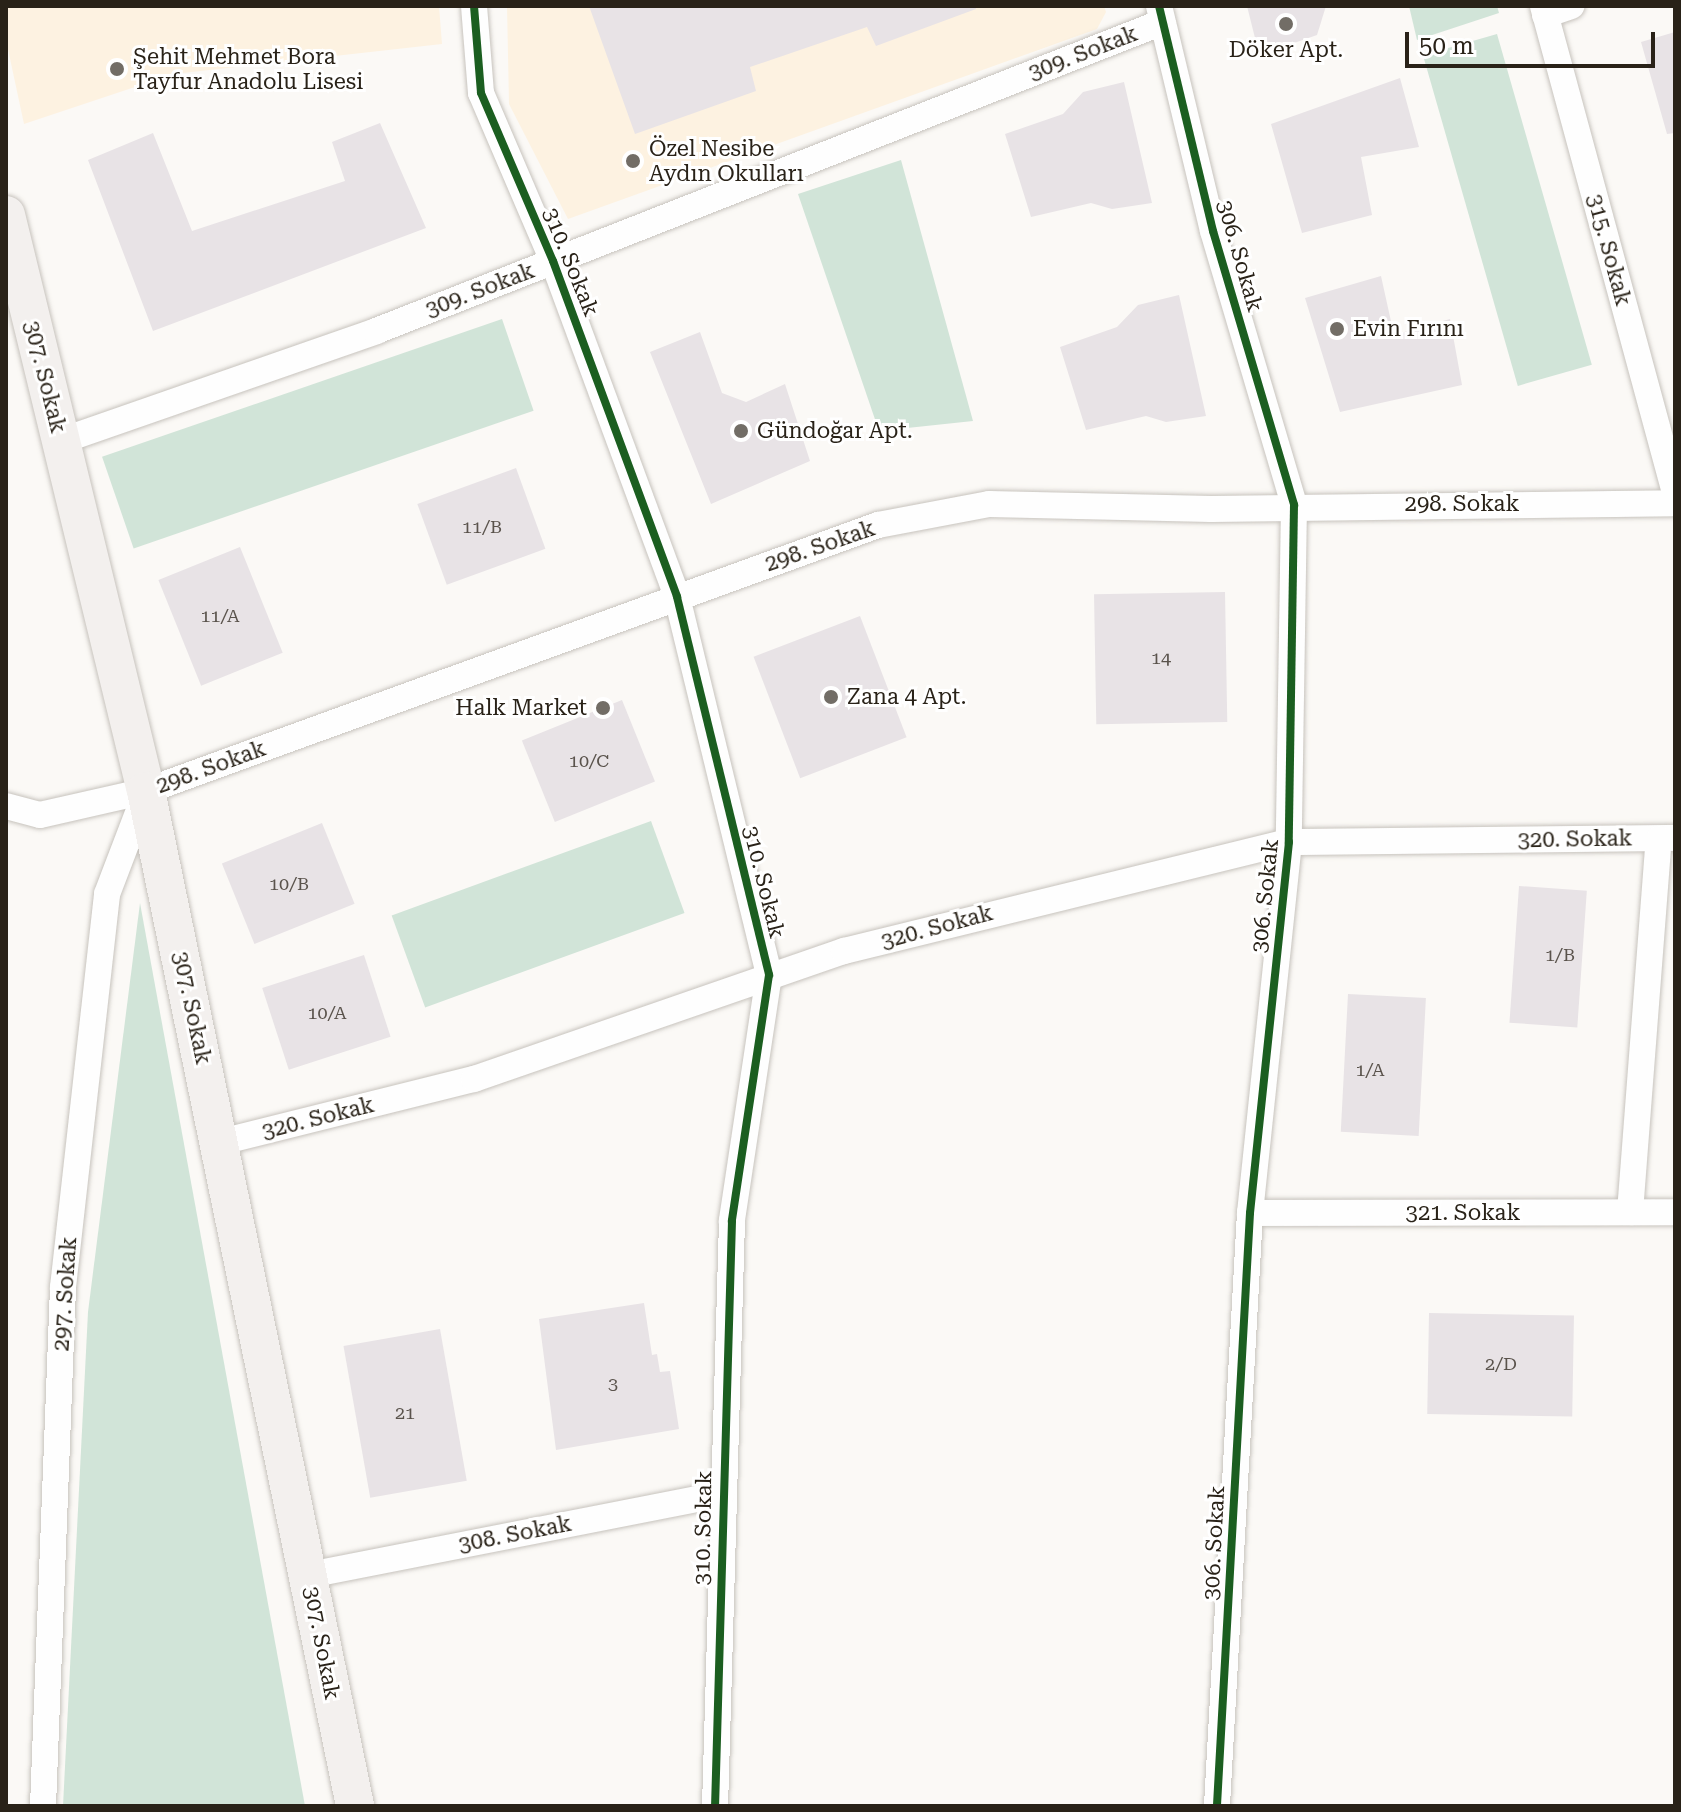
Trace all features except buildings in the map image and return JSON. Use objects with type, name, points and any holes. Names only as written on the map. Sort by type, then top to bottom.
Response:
[{"type":"street","name":"310. Sokak","points":[[474,6],[481,93],[553,261],[677,597],[769,975],[732,1221],[721,1494],[715,1806]]},
{"type":"street","points":[[1544,11],[1571,6]]},
{"type":"street","name":"315. Sokak","points":[[1544,11],[1675,493]]},
{"type":"street","name":"309. Sokak","points":[[61,441],[553,261],[1161,14]]},
{"type":"street","name":"306. Sokak","points":[[1161,14],[1213,231],[1294,505],[1289,842],[1250,1213],[1217,1806]]},
{"type":"street","name":"307. Sokak","points":[[6,215],[146,791],[221,1142],[355,1806]]},
{"type":"street","name":"298. Sokak","points":[[6,806],[40,815],[146,791],[878,525],[989,504],[1675,503]]},
{"type":"street","name":"297. Sokak","points":[[43,1806],[63,1287],[107,894],[146,791]]},
{"type":"street","points":[[1630,1212],[1667,838]]},
{"type":"street","name":"320. Sokak","points":[[221,1142],[474,1079],[769,975],[1091,886],[1289,842],[1667,838]]},
{"type":"street","name":"321. Sokak","points":[[1250,1213],[1675,1212]]},
{"type":"street","name":"308. Sokak","points":[[309,1575],[721,1494]]},
{"type":"shaded area","name":"Şehit Mehmet Bora Tayfur Anadolu Lisesi","points":[[6,6],[439,6],[442,44],[174,74],[24,124],[6,40]]},
{"type":"shaded area","name":"Özel Nesibe Aydın Okulları","points":[[507,6],[1104,6],[1106,12],[1097,29],[568,219],[509,104]]},
{"type":"green space","points":[[1409,6],[1497,6],[1499,13],[1417,40]]},
{"type":"green space","points":[[1497,34],[1592,365],[1518,386],[1423,55]]},
{"type":"green space","points":[[901,160],[973,421],[879,431],[798,194]]},
{"type":"green space","points":[[502,319],[534,411],[134,548],[102,457]]},
{"type":"green space","points":[[651,821],[685,913],[425,1007],[392,915]]},
{"type":"green space","points":[[140,903],[305,1806],[63,1806],[88,1312]]},
{"type":"cycle path","points":[[474,6],[481,93],[553,261],[677,597],[769,975],[732,1221],[715,1806]]},
{"type":"cycle path","points":[[1159,6],[1213,231],[1294,505],[1289,842],[1250,1213],[1217,1806]]},
{"type":"place","name":"Döker Apt.","points":[[1286,24]]},
{"type":"place","name":"Şehit Mehmet Bora Tayfur Anadolu Lisesi","points":[[117,69]]},
{"type":"place","name":"Özel Nesibe Aydın Okulları","points":[[633,161]]},
{"type":"place","name":"Evin Fırını","points":[[1337,329]]},
{"type":"place","name":"Gündoğar Apt.","points":[[741,431]]},
{"type":"place","name":"Zana 4 Apt.","points":[[831,697]]},
{"type":"place","name":"Halk Market","points":[[603,708]]}]
